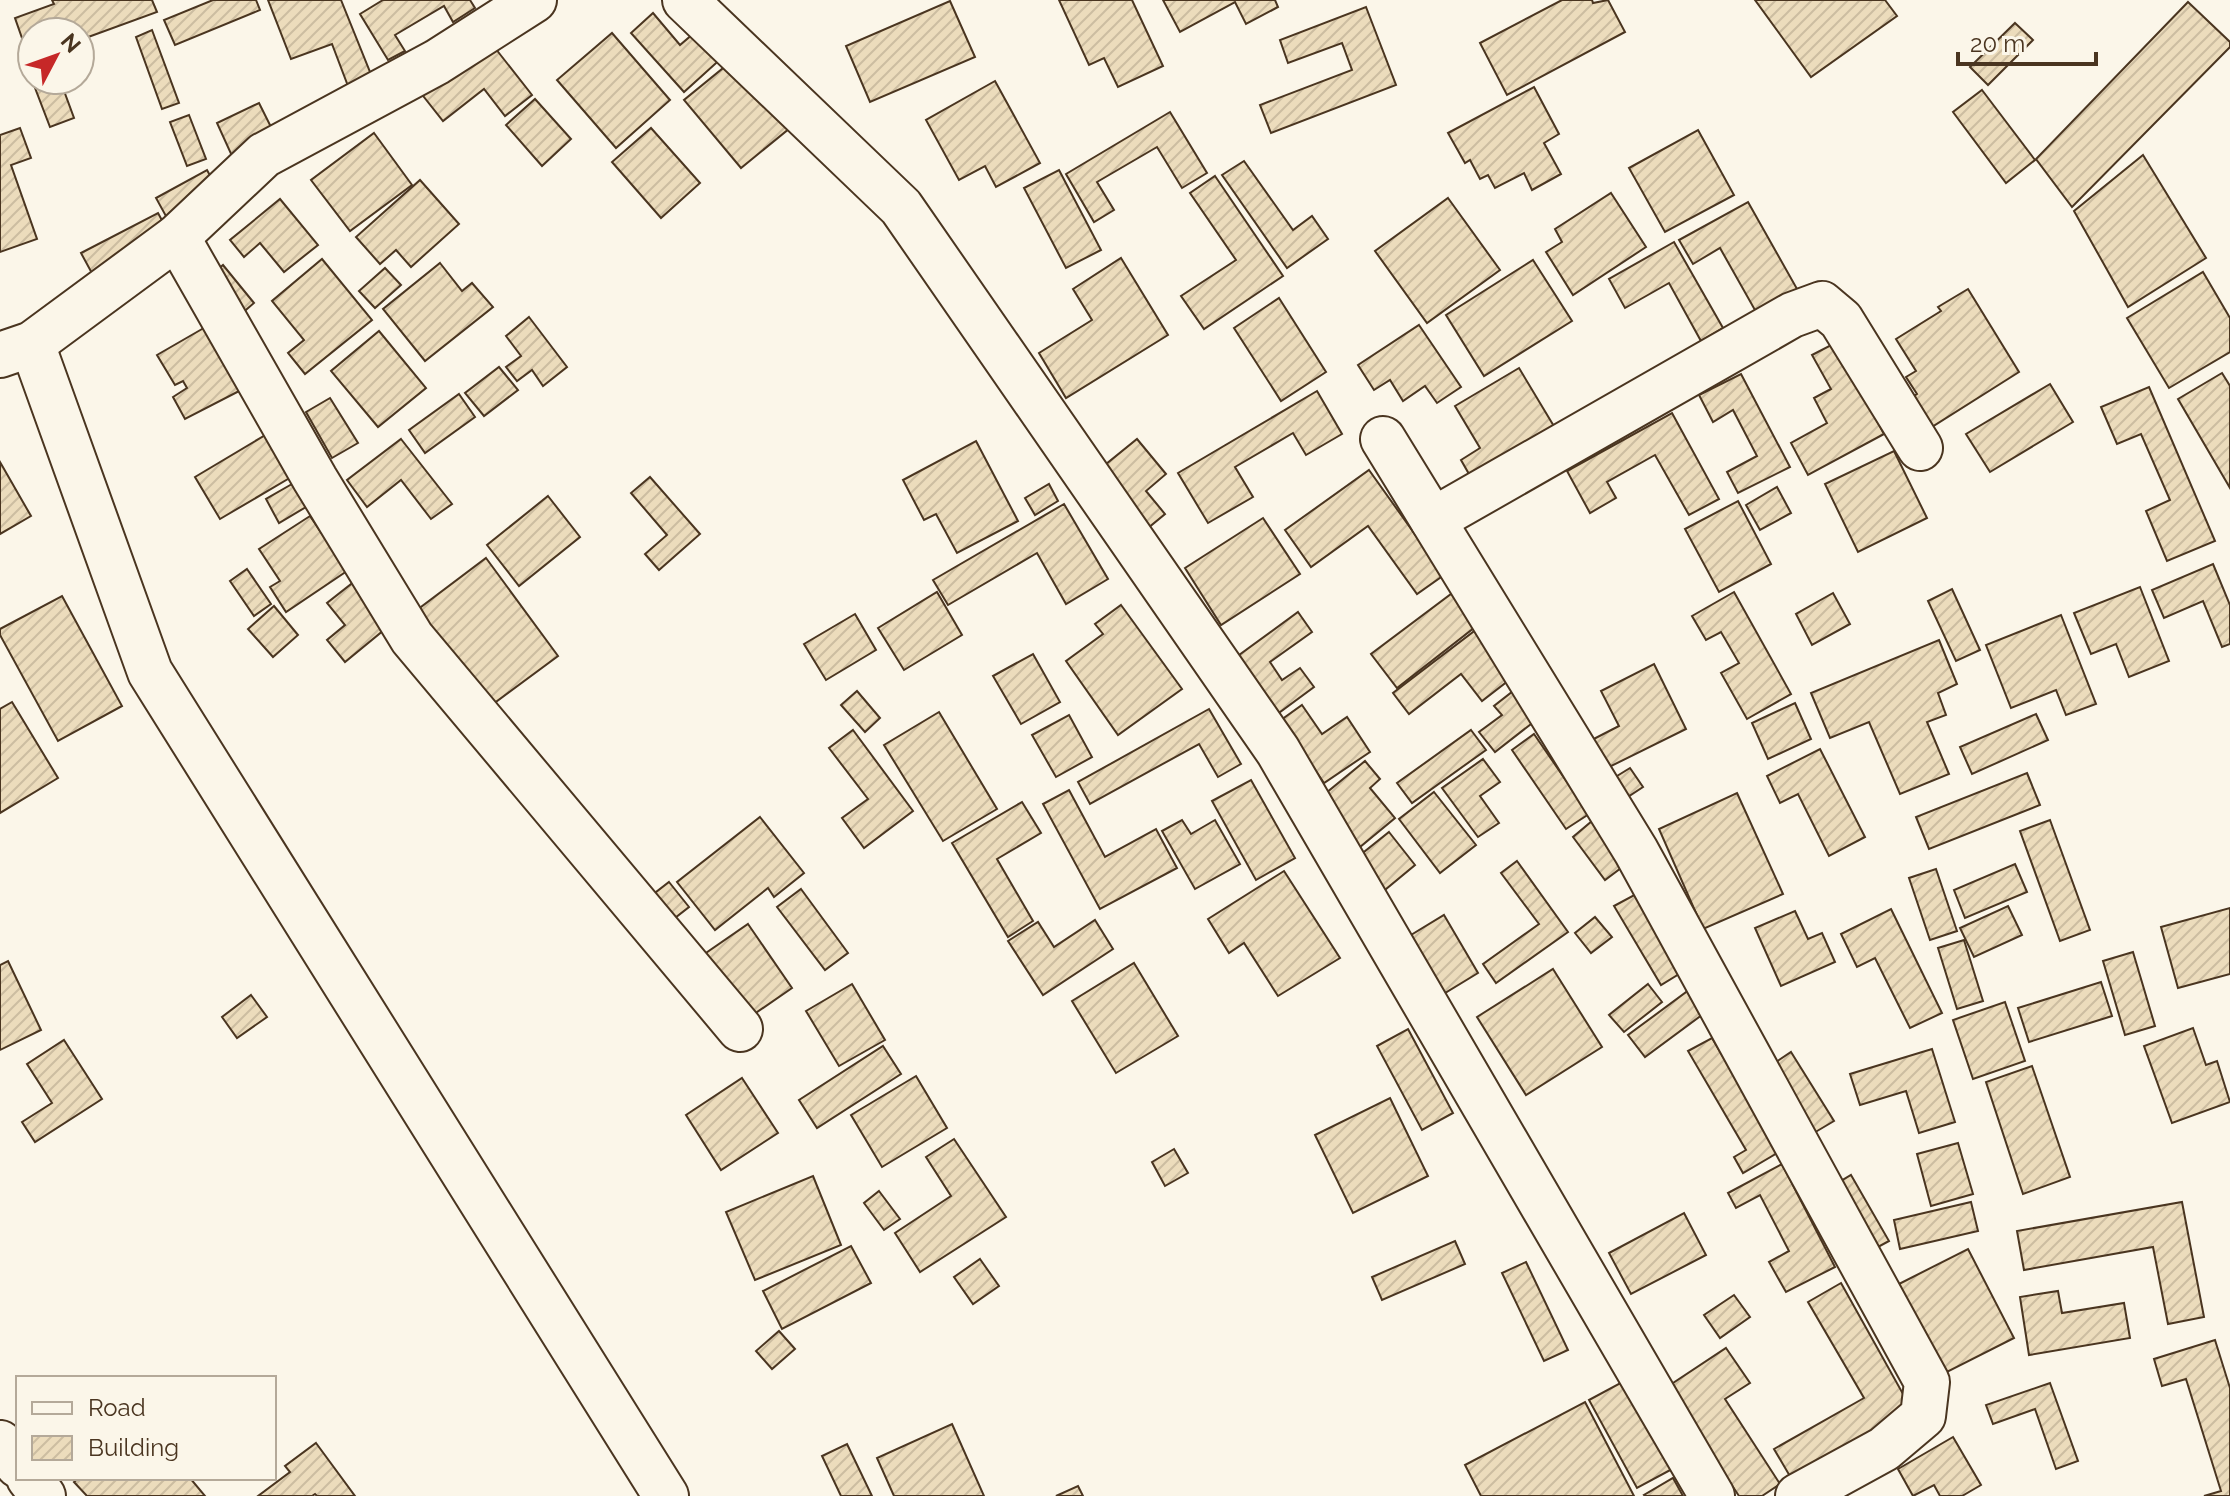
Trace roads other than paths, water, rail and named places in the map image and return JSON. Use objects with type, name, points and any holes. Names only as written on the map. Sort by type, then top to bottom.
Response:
[{"type":"street","points":[[534,0],[437,62],[264,155],[177,237],[16,350],[150,672],[666,1496]]},
{"type":"street","points":[[685,0],[901,207],[1278,751],[1712,1496]]},
{"type":"street","points":[[177,237],[315,479],[412,638],[740,1029]]},
{"type":"street","points":[[1433,520],[1792,315],[1822,304],[1841,320],[1920,448]]},
{"type":"street","points":[[1383,439],[1636,851],[1927,1382],[1923,1416],[1884,1449],[1798,1496]]},
{"type":"street","points":[[0,1443],[16,1463]]},
{"type":"street","points":[[31,1480],[43,1496]]}]
